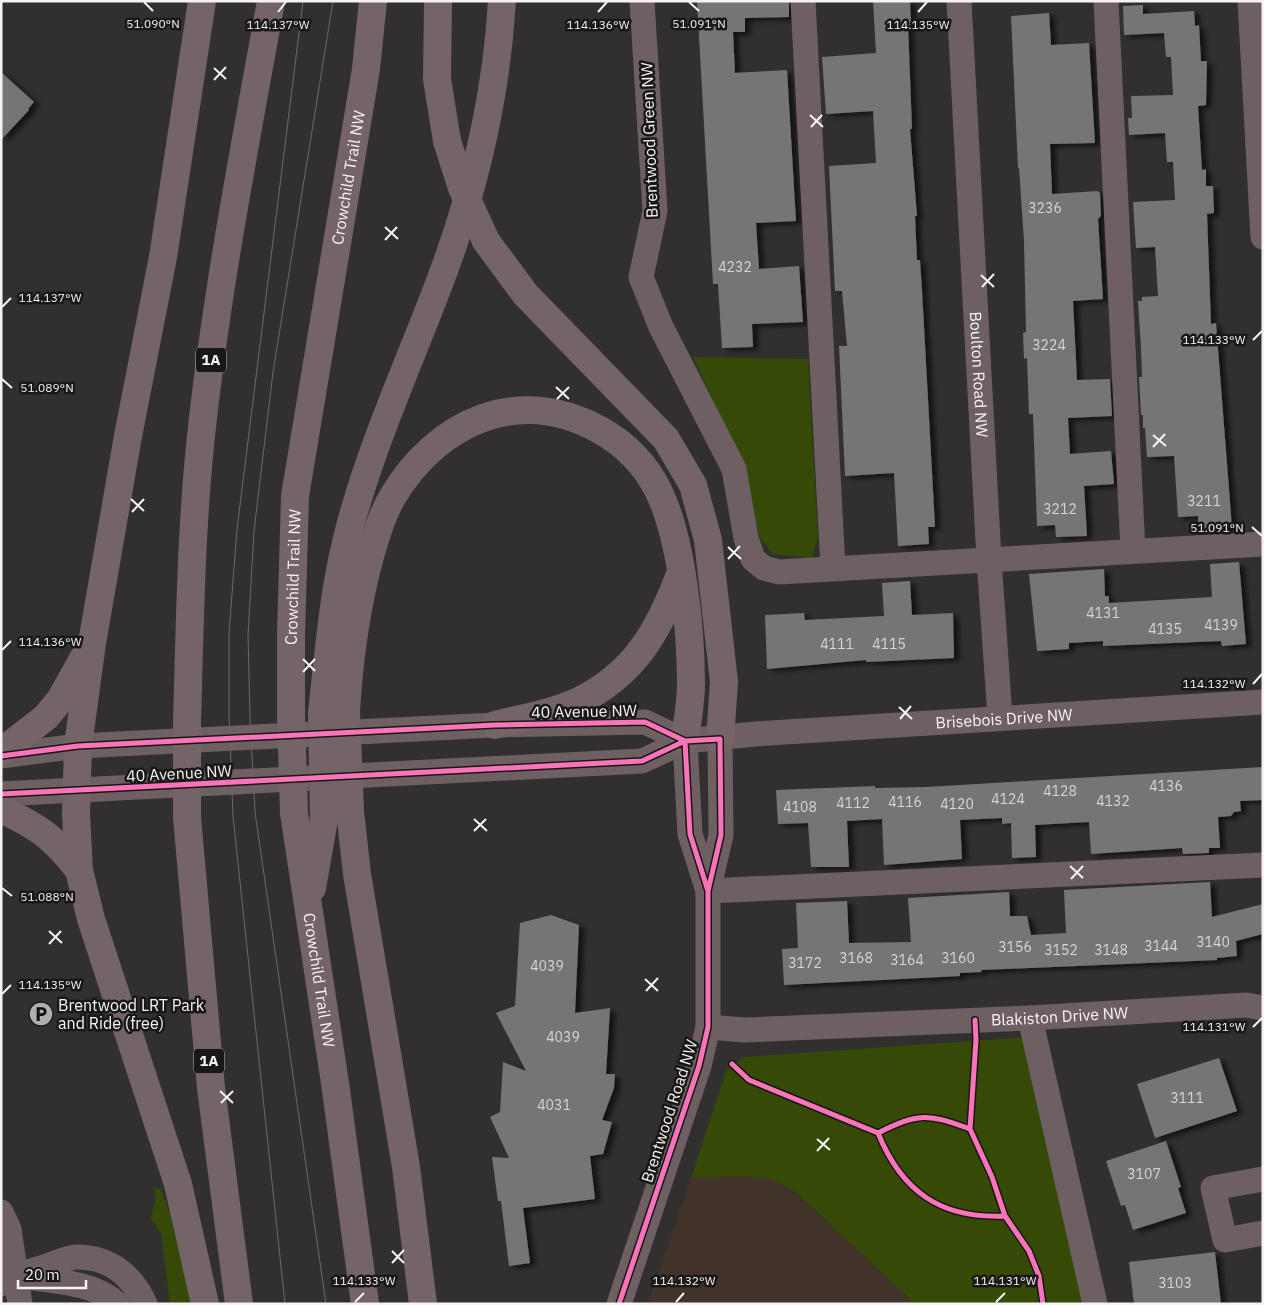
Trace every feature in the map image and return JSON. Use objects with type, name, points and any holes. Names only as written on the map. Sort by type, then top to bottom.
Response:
[{"type":"highway","points":[[202,1],[162,257],[128,436],[92,643],[78,746],[76,844],[79,870],[91,919],[178,1184],[205,1304]]},
{"type":"highway","name":"1A","points":[[240,1304],[211,1088],[187,817],[187,723],[192,548],[203,418],[235,200],[272,1]]},
{"type":"highway","name":"Crowchild Trail NW","points":[[365,1304],[335,1083],[294,814],[291,635],[295,496],[366,69],[373,1]]},
{"type":"highway","points":[[438,1],[437,79],[447,141],[462,188],[486,241],[526,295],[666,439],[693,485],[708,540],[724,682],[720,739]]},
{"type":"highway","points":[[308,911],[324,819],[334,712],[336,592],[351,520],[380,428],[433,301],[479,161],[500,35],[502,1]]},
{"type":"highway","points":[[423,1304],[406,1167],[357,874],[350,811],[334,712],[349,662],[358,598],[383,517],[399,486],[416,464],[447,436],[478,419],[514,410],[550,412],[591,425],[618,442],[641,464],[658,490],[673,531],[681,573],[691,685],[685,741]]},
{"type":"highway","points":[[495,725],[579,701],[627,668],[654,635],[681,573]]},
{"type":"highway","points":[[1,754],[34,728],[55,706],[92,643]]},
{"type":"highway","points":[[1,809],[43,831],[59,845],[79,870]]},
{"type":"street","name":"Brentwood Green NW","points":[[642,1],[655,211],[641,277],[661,327],[734,469],[746,538],[753,559],[764,568],[779,572],[833,568]]},
{"type":"street","points":[[802,1],[833,568],[1263,544]]},
{"type":"street","name":"Boulton Road NW","points":[[959,1],[989,559],[1000,717]]},
{"type":"street","points":[[1106,1],[1133,551]]},
{"type":"street","points":[[1250,1],[1263,237]]},
{"type":"street","name":"Brisebois Drive NW","points":[[685,741],[755,734],[1000,717],[1263,702]]},
{"type":"street","name":"40 Avenue NW","points":[[1,754],[78,746],[495,725],[645,722],[685,741]]},
{"type":"street","name":"Brentwood Road NW","points":[[619,1304],[699,1066],[708,1027],[708,891],[721,835],[720,739]]},
{"type":"street","name":"Brentwood Road NW","points":[[685,741],[690,834],[708,891]]},
{"type":"street","name":"40 Avenue NW","points":[[1,794],[76,792],[642,761],[685,741]]},
{"type":"street","points":[[708,891],[1263,865]]},
{"type":"street","name":"Blakiston Drive NW","points":[[708,1027],[744,1030],[1030,1018],[1246,1005],[1263,1008]]},
{"type":"street","points":[[1030,1018],[1095,1304]]},
{"type":"street","points":[[1263,1179],[1213,1188],[1225,1240],[1263,1233]]},
{"type":"street","points":[[1,1212],[9,1229],[6,1278],[20,1304]]},
{"type":"street","points":[[6,1278],[76,1257],[102,1261],[117,1267],[128,1277],[139,1290],[145,1304]]},
{"type":"street","points":[[6,1278],[84,1287],[107,1294],[117,1304]]},
{"type":"shaded area","points":[[739,1176],[767,1178],[795,1191],[915,1304],[648,1304],[691,1178]]},
{"type":"green space","points":[[693,357],[808,359],[818,538],[812,558],[773,554],[760,538],[738,456]]},
{"type":"green space","points":[[1027,1037],[1090,1304],[915,1304],[795,1191],[767,1178],[739,1176],[691,1178],[726,1071],[744,1057]]},
{"type":"green space","points":[[154,1188],[161,1189],[170,1214],[193,1304],[170,1304],[161,1233],[151,1219],[156,1197]]},
{"type":"building","points":[[697,1],[789,1],[789,17],[745,18],[745,32],[733,32],[735,73],[787,70],[796,221],[756,223],[759,269],[799,266],[803,322],[752,324],[753,347],[722,348],[718,284],[713,284]]},
{"type":"building","points":[[873,1],[910,1],[911,25],[908,25],[912,129],[910,129],[917,216],[915,216],[917,260],[920,260],[922,290],[935,527],[928,527],[929,544],[898,546],[894,473],[845,476],[839,346],[847,346],[842,291],[835,291],[829,166],[876,163],[873,111],[826,114],[822,57],[876,53]]},
{"type":"building","points":[[1143,5],[1143,14],[1194,11],[1195,26],[1199,25],[1201,61],[1207,61],[1206,105],[1198,106],[1202,170],[1206,169],[1206,186],[1213,186],[1214,213],[1207,214],[1211,324],[1216,323],[1232,528],[1199,531],[1198,516],[1178,517],[1174,456],[1147,457],[1145,428],[1143,428],[1143,415],[1141,415],[1139,377],[1142,377],[1138,301],[1142,301],[1142,297],[1158,296],[1155,247],[1136,248],[1133,202],[1175,200],[1173,162],[1167,162],[1165,133],[1129,135],[1128,118],[1132,118],[1131,96],[1173,95],[1171,57],[1166,57],[1164,33],[1124,35],[1123,6]]},
{"type":"building","points":[[1049,13],[1051,45],[1089,43],[1095,143],[1050,144],[1052,194],[1098,191],[1100,193],[1101,216],[1098,219],[1103,299],[1073,301],[1077,380],[1110,379],[1112,416],[1068,418],[1070,454],[1111,451],[1114,484],[1084,486],[1087,536],[1056,537],[1055,525],[1037,526],[1033,414],[1029,414],[1027,358],[1024,359],[1023,333],[1026,332],[1024,241],[1018,168],[1011,16]]},
{"type":"building","points":[[1,72],[34,102],[1,140]]},
{"type":"building","points":[[1239,562],[1246,644],[1222,646],[1221,641],[1103,646],[1103,641],[1069,643],[1069,649],[1037,651],[1029,574],[1104,569],[1105,596],[1109,596],[1109,603],[1212,597],[1210,564]]},
{"type":"building","points":[[910,581],[912,615],[953,613],[954,658],[866,662],[866,660],[767,669],[765,615],[804,613],[805,620],[884,616],[882,583]]},
{"type":"building","points":[[1263,767],[1263,800],[1240,801],[1241,811],[1234,812],[1231,816],[1218,817],[1220,848],[1209,848],[1209,853],[1183,854],[1182,848],[1091,854],[1089,822],[1035,825],[1036,857],[1012,858],[1011,823],[1002,824],[1002,818],[960,820],[962,859],[884,865],[882,819],[847,821],[849,867],[811,867],[808,823],[778,824],[776,790],[875,786],[875,788],[927,787]]},
{"type":"building","points":[[1210,882],[1212,917],[1263,904],[1263,934],[1236,941],[1237,956],[1217,958],[1217,960],[981,970],[982,972],[960,973],[960,976],[784,985],[782,949],[798,948],[796,903],[847,901],[849,943],[911,942],[908,898],[1009,892],[1010,916],[1027,916],[1031,935],[1066,933],[1064,890]]},
{"type":"building","points":[[551,915],[579,925],[575,1013],[610,1008],[606,1074],[615,1074],[614,1088],[602,1120],[612,1122],[603,1154],[590,1156],[595,1199],[523,1208],[530,1263],[509,1266],[501,1201],[498,1201],[492,1157],[509,1158],[490,1117],[500,1112],[503,1062],[526,1071],[496,1013],[515,1006],[520,923]]},
{"type":"building","points":[[1219,1058],[1237,1111],[1155,1138],[1137,1084]]},
{"type":"building","points":[[1166,1141],[1181,1187],[1178,1188],[1186,1213],[1133,1230],[1125,1205],[1121,1206],[1106,1161]]},
{"type":"building","points":[[1215,1252],[1221,1304],[1134,1304],[1129,1262]]},
{"type":"tram line","points":[[285,1304],[233,816],[229,717],[229,633],[237,529],[303,1]]},
{"type":"tram line","points":[[326,1304],[255,812],[248,635],[254,531],[273,372],[333,1]]},
{"type":"cycle path","points":[[1,756],[78,746],[495,725],[645,722],[685,741]]},
{"type":"cycle path","points":[[1,794],[642,761],[685,741],[720,739],[721,835],[708,891],[708,1027],[699,1066],[619,1304]]},
{"type":"cycle path","points":[[685,741],[690,834],[708,891]]},
{"type":"cycle path","points":[[970,1129],[976,1040],[975,1020]]},
{"type":"cycle path","points":[[732,1064],[749,1080],[878,1133],[899,1171],[926,1198],[943,1207],[962,1213],[982,1216],[1005,1216]]},
{"type":"cycle path","points":[[878,1133],[903,1122],[923,1117],[944,1120],[970,1129],[992,1177],[1005,1216],[1029,1251],[1039,1276],[1043,1304]]},
{"type":"place","name":"Brentwood LRT Park and Ride (free)","points":[[41,1014]]}]
